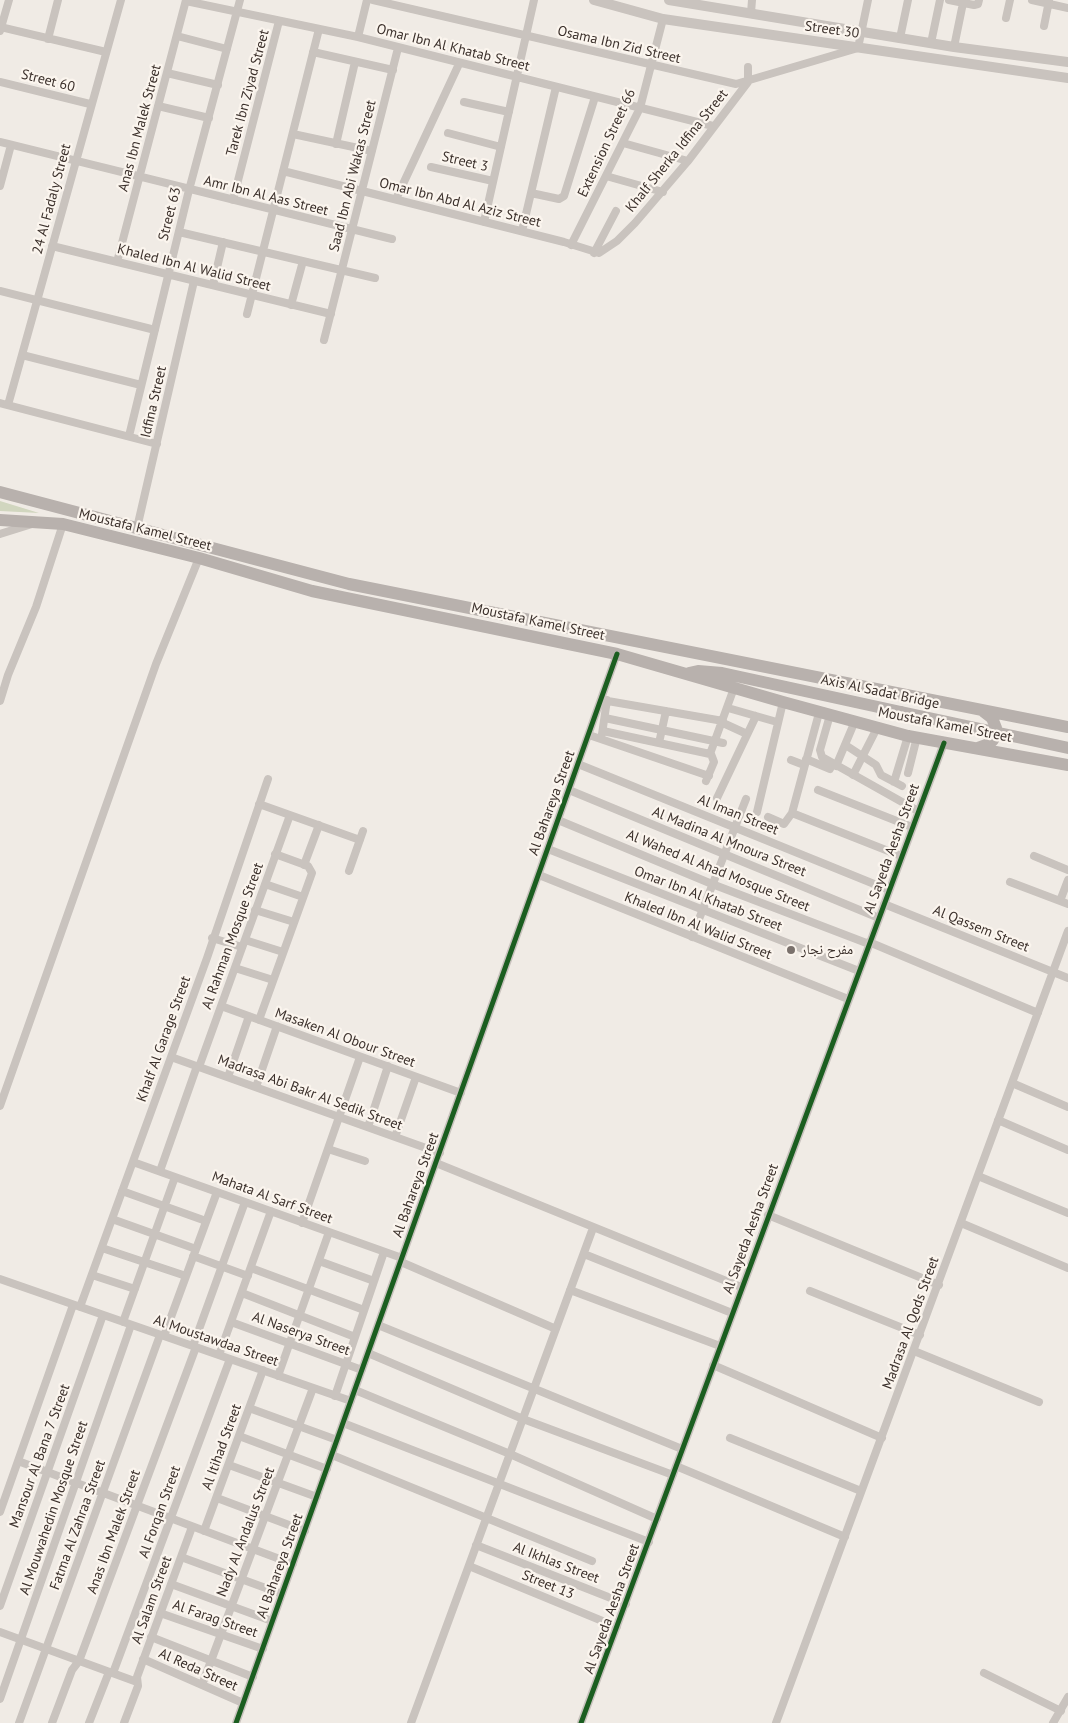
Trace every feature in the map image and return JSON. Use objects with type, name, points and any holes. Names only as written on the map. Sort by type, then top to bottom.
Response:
[{"type":"main road","name":"Moustafa Kamel Street","points":[[0,492],[349,584],[1068,727]]},
{"type":"main road","name":"Moustafa Kamel Street","points":[[0,520],[63,524],[199,558],[312,591],[617,654],[877,728],[944,743],[1068,765]]},
{"type":"main road","name":"Axis Al Sadat Bridge","points":[[685,674],[698,671],[722,673],[1068,748]]},
{"type":"main road","points":[[978,748],[993,740],[996,728],[992,718],[983,711]]},
{"type":"main road","points":[[1044,723],[1033,730],[1030,742],[1035,754],[1046,760]]},
{"type":"street","points":[[9,0],[1,29],[106,52]]},
{"type":"street","points":[[48,39],[58,0]]},
{"type":"street","name":"24 Al Fadaly Street","points":[[4,404],[22,355],[90,104],[121,0]]},
{"type":"street","name":"Omar Ibn Al Khatab Street","points":[[186,0],[279,22],[358,37],[713,126]]},
{"type":"street","name":"Anas Ibn Malek Street","points":[[117,262],[186,0]]},
{"type":"street","name":"Street 63","points":[[129,436],[189,190],[240,0]]},
{"type":"street","points":[[358,37],[368,0]]},
{"type":"street","name":"Osama Ibn Zid Street","points":[[373,0],[736,84],[858,48]]},
{"type":"street","points":[[484,222],[534,0]]},
{"type":"street","name":"Street 30","points":[[594,0],[663,19],[1068,78]]},
{"type":"street","name":"Street 30","points":[[669,0],[704,3],[751,14],[954,47],[1068,62]]},
{"type":"street","points":[[751,14],[752,0]]},
{"type":"street","points":[[858,48],[868,0]]},
{"type":"street","points":[[900,38],[908,0]]},
{"type":"street","points":[[931,43],[940,0]]},
{"type":"street","points":[[949,0],[976,5],[979,0]]},
{"type":"street","points":[[1006,18],[1010,0]]},
{"type":"street","points":[[1032,0],[1053,2],[1068,8]]},
{"type":"street","points":[[686,22],[689,2]]},
{"type":"street","points":[[1044,26],[1053,2]]},
{"type":"street","points":[[702,24],[704,3]]},
{"type":"street","points":[[954,47],[963,3]]},
{"type":"street","name":"Extension Street 66","points":[[571,245],[640,108],[663,19]]},
{"type":"street","name":"Tarek Ibn Ziyad Street","points":[[233,200],[279,22]]},
{"type":"street","points":[[247,314],[319,30]]},
{"type":"street","points":[[177,36],[227,49]]},
{"type":"street","name":"Saad Ibn Abi Wakas Street","points":[[324,340],[398,48]]},
{"type":"street","points":[[313,52],[393,70]]},
{"type":"street","points":[[336,144],[355,62]]},
{"type":"street","points":[[396,199],[460,64]]},
{"type":"street","points":[[748,67],[748,82]]},
{"type":"street","points":[[167,73],[218,85]]},
{"type":"street","name":"Street 60","points":[[0,82],[90,104]]},
{"type":"street","name":"Khalf Sherka Idfina Street","points":[[594,253],[602,252],[617,241],[663,192],[748,82]]},
{"type":"street","points":[[522,231],[556,87]]},
{"type":"street","points":[[531,193],[559,200],[564,196],[595,97]]},
{"type":"street","points":[[464,102],[509,112]]},
{"type":"street","points":[[158,106],[209,118]]},
{"type":"street","points":[[292,134],[372,152]]},
{"type":"street","points":[[448,134],[501,147]]},
{"type":"street","name":"Amr Ibn Al Aas Street","points":[[0,142],[392,239]]},
{"type":"street","points":[[623,143],[688,161]]},
{"type":"street","points":[[0,186],[11,145]]},
{"type":"street","name":"Street 3","points":[[432,167],[494,181]]},
{"type":"street","name":"Omar Ibn Abd Al Aziz Street","points":[[283,171],[571,245]]},
{"type":"street","points":[[606,176],[663,192]]},
{"type":"street","points":[[571,245],[594,253],[616,212]]},
{"type":"street","points":[[179,232],[375,278]]},
{"type":"street","points":[[213,285],[223,242]]},
{"type":"street","name":"Khaled Ibn Al Walid Street","points":[[52,246],[331,314]]},
{"type":"street","points":[[291,305],[303,261]]},
{"type":"street","name":"Idfina Street","points":[[137,528],[158,444],[194,281]]},
{"type":"street","points":[[0,291],[155,330]]},
{"type":"street","points":[[22,355],[141,385]]},
{"type":"street","points":[[4,404],[158,444]]},
{"type":"street","points":[[0,534],[37,523]]},
{"type":"street","points":[[0,701],[8,675],[36,607],[63,524]]},
{"type":"street","points":[[0,1106],[156,664],[199,558]]},
{"type":"street","name":"Al Bahareya Street","points":[[236,1723],[578,764],[604,700],[617,654]]},
{"type":"street","points":[[711,754],[719,742],[734,688]]},
{"type":"street","points":[[602,735],[604,700],[723,722],[747,734]]},
{"type":"street","points":[[757,812],[783,702]]},
{"type":"street","points":[[728,708],[778,722]]},
{"type":"street","points":[[659,744],[666,711]]},
{"type":"street","points":[[768,817],[784,824],[794,814],[805,762],[825,714]]},
{"type":"street","points":[[825,714],[820,753],[823,759],[833,767]]},
{"type":"street","points":[[717,798],[756,716]]},
{"type":"street","points":[[604,718],[719,742]]},
{"type":"street","points":[[833,767],[846,746],[855,721]]},
{"type":"street","points":[[853,775],[877,728]]},
{"type":"street","points":[[589,735],[602,735],[711,754]]},
{"type":"street","points":[[602,735],[707,779],[714,762],[711,754]]},
{"type":"street","points":[[908,773],[913,736]]},
{"type":"street","points":[[880,790],[890,780],[913,736]]},
{"type":"street","name":"Al Sayeda Aesha Street","points":[[581,1723],[944,743]]},
{"type":"street","points":[[846,746],[876,765],[880,774],[902,786]]},
{"type":"street","points":[[791,760],[833,767],[853,775],[918,811]]},
{"type":"street","name":"Al Iman Street","points":[[578,764],[889,890]]},
{"type":"street","name":"Khalf Al Garage Street","points":[[0,1512],[77,1306],[92,1275],[102,1248],[268,779]]},
{"type":"street","name":"Al Madina Al Mnoura Street","points":[[569,790],[878,918]]},
{"type":"street","points":[[818,790],[912,827]]},
{"type":"street","points":[[692,937],[746,799]]},
{"type":"street","points":[[259,804],[360,840]]},
{"type":"street","name":"Al Rahman Mosque Street","points":[[160,1171],[290,814]]},
{"type":"street","points":[[794,814],[902,856]]},
{"type":"street","name":"Al Wahed Al Ahad Mosque Street","points":[[558,820],[712,884],[869,943],[1038,1012]]},
{"type":"street","points":[[304,865],[319,825]]},
{"type":"street","points":[[349,871],[363,831]]},
{"type":"street","name":"Omar Ibn Al Khatab Street","points":[[548,849],[859,971]]},
{"type":"street","points":[[259,1020],[312,871],[304,865],[275,854]]},
{"type":"street","points":[[1034,856],[1068,870]]},
{"type":"street","name":"Khaled Ibn Al Walid Street","points":[[539,875],[848,999]]},
{"type":"street","points":[[1060,901],[1068,880]]},
{"type":"street","points":[[1010,882],[1068,904]]},
{"type":"street","points":[[265,884],[303,897]]},
{"type":"street","name":"Al Qassem Street","points":[[884,904],[1068,978]]},
{"type":"street","points":[[255,910],[294,922]]},
{"type":"street","name":"Madrasa Al Qods Street","points":[[776,1723],[1068,931]]},
{"type":"street","points":[[212,938],[283,952]]},
{"type":"street","points":[[235,968],[273,980]]},
{"type":"street","name":"Masaken Al Obour Street","points":[[221,1006],[461,1093]]},
{"type":"street","points":[[228,1077],[249,1016]]},
{"type":"street","points":[[256,1087],[278,1026]]},
{"type":"street","points":[[302,1222],[360,1056]]},
{"type":"street","name":"Madrasa Abi Bakr Al Sedik Street","points":[[171,1057],[440,1153]]},
{"type":"street","points":[[368,1127],[388,1066]]},
{"type":"street","points":[[395,1137],[416,1077]]},
{"type":"street","points":[[1012,1083],[1068,1107]]},
{"type":"street","points":[[998,1120],[1068,1150]]},
{"type":"street","points":[[328,1149],[365,1161]]},
{"type":"street","name":"Mahata Al Sarf Street","points":[[133,1162],[384,1252],[556,1329]]},
{"type":"street","points":[[436,1162],[593,1228],[741,1287]]},
{"type":"street","points":[[978,1176],[1068,1213]]},
{"type":"street","name":"Al Mouwahedin Mosque Street","points":[[0,1699],[76,1483],[127,1323],[135,1289],[175,1177]]},
{"type":"street","points":[[122,1191],[206,1221]]},
{"type":"street","name":"Fatma Al Zahraa Street","points":[[19,1723],[103,1493],[217,1192]]},
{"type":"street","name":"Anas Ibn Malek Street","points":[[52,1723],[72,1670],[79,1661],[137,1506],[245,1202]]},
{"type":"street","points":[[219,1356],[271,1211]]},
{"type":"street","points":[[768,1215],[939,1285]]},
{"type":"street","points":[[112,1219],[248,1276]]},
{"type":"street","points":[[961,1223],[1068,1268]]},
{"type":"street","points":[[411,1723],[593,1228]]},
{"type":"street","points":[[278,1376],[330,1232]]},
{"type":"street","points":[[102,1248],[186,1276]]},
{"type":"street","points":[[335,1396],[384,1252]]},
{"type":"street","points":[[584,1254],[732,1312]]},
{"type":"street","points":[[319,1261],[374,1281]]},
{"type":"street","points":[[251,1268],[364,1310]]},
{"type":"street","points":[[92,1275],[135,1289]]},
{"type":"street","name":"Al Moustawdaa Street","points":[[0,1279],[351,1401]]},
{"type":"street","points":[[570,1290],[720,1346]]},
{"type":"street","points":[[810,1291],[920,1335]]},
{"type":"street","points":[[242,1293],[354,1338]]},
{"type":"street","name":"Mansour Al Bana 7 Street","points":[[0,1606],[103,1315]]},
{"type":"street","name":"Al Naserya Street","points":[[231,1322],[362,1370]]},
{"type":"street","points":[[378,1325],[682,1449]]},
{"type":"street","points":[[914,1351],[1039,1402]]},
{"type":"street","points":[[368,1353],[523,1419],[673,1475]]},
{"type":"street","name":"Al Forqan Street","points":[[89,1723],[171,1519],[230,1359]]},
{"type":"street","points":[[713,1365],[882,1438]]},
{"type":"street","name":"Al Itihad Street","points":[[204,1531],[263,1370]]},
{"type":"street","name":"Nady Al Andalus Street","points":[[202,1685],[313,1388]]},
{"type":"street","points":[[355,1390],[510,1454],[657,1519]]},
{"type":"street","points":[[249,1408],[337,1440]]},
{"type":"street","points":[[343,1423],[648,1542]]},
{"type":"street","points":[[239,1436],[327,1469]]},
{"type":"street","points":[[730,1438],[861,1491]]},
{"type":"street","points":[[332,1454],[592,1561]]},
{"type":"street","points":[[18,1462],[293,1564]]},
{"type":"street","points":[[229,1465],[317,1497]]},
{"type":"street","points":[[676,1466],[845,1537]]},
{"type":"street","points":[[216,1498],[305,1531]]},
{"type":"street","name":"Al Salam Street","points":[[137,1682],[143,1659],[192,1527]]},
{"type":"street","name":"Al Ikhlas Street","points":[[476,1545],[626,1604]]},
{"type":"street","points":[[180,1557],[282,1594]]},
{"type":"street","name":"Street 13","points":[[469,1566],[617,1627]]},
{"type":"street","points":[[171,1584],[272,1621]]},
{"type":"street","name":"Al Farag Street","points":[[160,1613],[262,1649]]},
{"type":"street","points":[[0,1633],[137,1682],[138,1686],[124,1723]]},
{"type":"street","points":[[151,1637],[252,1677]]},
{"type":"street","name":"Al Reda Street","points":[[143,1659],[243,1703]]},
{"type":"street","points":[[984,1673],[1061,1711]]},
{"type":"street","points":[[1053,1723],[1068,1697]]},
{"type":"green space","points":[[0,501],[39,513],[0,511]]},
{"type":"cycle path","points":[[236,1723],[617,654]]},
{"type":"cycle path","points":[[581,1723],[944,743]]},
{"type":"place","name":"مفرح نجار","points":[[791,950]]}]
